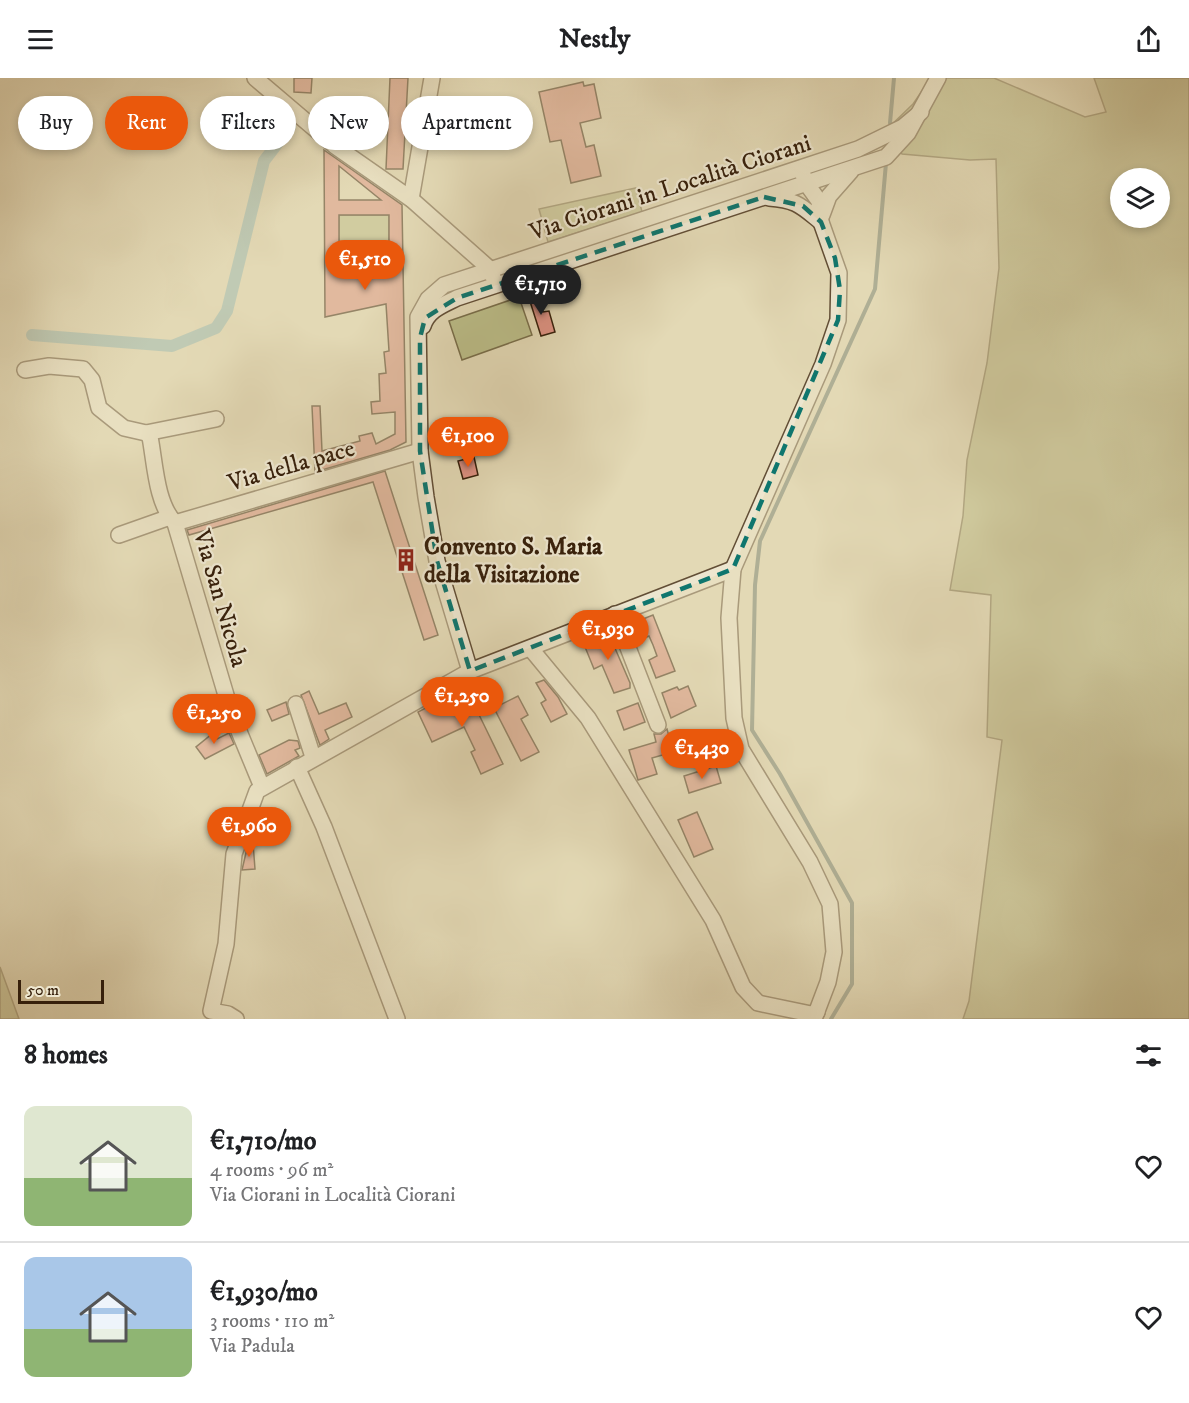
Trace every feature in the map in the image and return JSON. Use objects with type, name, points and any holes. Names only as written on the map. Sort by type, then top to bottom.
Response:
[{"type":"street","points":[[255,78],[335,146],[411,199],[491,270],[495,285]]},
{"type":"street","points":[[411,199],[432,78]]},
{"type":"street","name":"Via Ciorani in Località Ciorani","points":[[420,338],[425,318],[436,308],[495,285],[886,157],[908,133],[938,78]]},
{"type":"street","name":"Via Ciorani in Località Ciorani","points":[[420,338],[418,316],[428,299],[444,285],[858,149],[903,127],[921,111]]},
{"type":"street","points":[[819,218],[838,184],[855,167]]},
{"type":"street","points":[[531,649],[588,718],[712,920],[743,987],[758,1003],[816,1015],[828,982],[834,952],[830,904],[810,862],[741,748],[734,718],[730,630],[733,569],[823,364],[838,320],[839,273],[819,218],[819,201],[806,183],[801,168]]},
{"type":"street","points":[[764,197],[787,199],[803,206],[819,218]]},
{"type":"street","points":[[420,338],[420,451],[437,561],[470,671]]},
{"type":"street","points":[[25,370],[50,366],[83,369],[92,380],[99,408],[124,428],[146,433],[216,419]]},
{"type":"street","name":"Via San Nicola","points":[[146,433],[150,437],[159,488],[172,520],[231,712],[262,788]]},
{"type":"street","name":"Via della pace","points":[[119,535],[420,451]]},
{"type":"street","points":[[236,1019],[228,1014],[211,1011],[226,944],[234,854],[257,790],[470,671],[733,569]]},
{"type":"street","points":[[615,614],[658,725]]},
{"type":"street","points":[[296,704],[313,757]]},
{"type":"street","points":[[297,767],[324,827],[397,1019]]},
{"type":"highlighted area","points":[[764,197],[803,206],[821,222],[835,258],[840,290],[838,320],[733,569],[470,671],[437,561],[420,451],[420,338],[425,318],[457,298]]},
{"type":"green space","points":[[931,78],[994,78],[1085,117],[1106,112],[1094,78],[1189,78],[1189,1019],[963,1019],[969,1001],[1002,740],[987,737],[991,595],[950,590],[963,516],[967,460],[987,363],[999,268],[996,159],[970,160],[902,154],[886,130],[913,104]]},
{"type":"green space","points":[[636,188],[642,212],[548,242],[539,209]]},
{"type":"green space","points":[[339,215],[389,215],[389,259],[339,259]]},
{"type":"green space","points":[[519,297],[532,335],[462,360],[449,321]]},
{"type":"green space","points":[[0,967],[19,1019],[0,1019]]},
{"type":"building","points":[[294,78],[312,78],[311,93],[294,92]]},
{"type":"building","points":[[390,78],[408,78],[407,96],[401,96],[403,169],[386,169],[387,150],[389,150]]},
{"type":"building","points":[[583,82],[584,86],[594,84],[601,118],[580,123],[586,147],[594,145],[601,176],[571,183],[561,140],[550,142],[539,92]]},
{"type":"building","points":[[324,150],[402,205],[406,442],[390,450],[315,472],[312,406],[320,406],[322,451],[360,441],[359,436],[372,433],[376,444],[395,434],[395,412],[372,414],[371,402],[380,401],[379,374],[386,373],[384,352],[389,351],[386,304],[325,317]],"holes":[[[339,166],[381,200],[339,200]],[[339,215],[389,215],[389,259],[339,259]]]},
{"type":"building","points":[[537,292],[543,312],[549,311],[555,332],[541,336],[528,295]]},
{"type":"building","points":[[474,457],[478,475],[463,479],[458,461]]},
{"type":"building","name":"Convento S. Maria della Visitazione","points":[[385,471],[438,635],[424,640],[373,482],[189,535],[187,530]]},
{"type":"building","points":[[653,615],[675,671],[656,678],[649,660],[657,656],[653,645],[649,636],[640,640],[633,623]]},
{"type":"building","points":[[608,632],[630,683],[630,688],[614,693],[602,665],[594,669],[583,642]]},
{"type":"building","points":[[544,680],[558,697],[567,714],[551,722],[541,703],[546,700],[536,683]]},
{"type":"building","points":[[688,686],[696,706],[671,718],[662,693],[677,687],[679,690]]},
{"type":"building","points":[[309,691],[319,714],[346,703],[352,717],[325,730],[329,739],[320,745],[301,695]]},
{"type":"building","points":[[468,692],[503,764],[481,774],[471,752],[475,750],[464,727],[432,742],[418,712],[439,701],[441,704]]},
{"type":"building","points":[[518,696],[528,715],[521,719],[539,752],[521,761],[494,708]]},
{"type":"building","points":[[286,702],[289,714],[272,721],[267,710]]},
{"type":"building","points":[[638,703],[645,722],[624,730],[617,711]]},
{"type":"building","points":[[667,729],[673,752],[652,758],[657,774],[638,780],[629,750],[656,742],[654,734],[661,734]]},
{"type":"building","points":[[229,733],[234,744],[205,759],[196,747],[212,734],[215,740]]},
{"type":"building","points":[[289,740],[298,741],[300,748],[295,750],[299,756],[267,774],[259,755]]},
{"type":"building","points":[[716,766],[721,783],[689,793],[684,776]]},
{"type":"building","points":[[697,812],[713,849],[694,857],[678,820]]},
{"type":"building","points":[[253,843],[255,869],[242,870],[248,844]]},
{"type":"waterway","points":[[890,123],[894,78]]},
{"type":"waterway","points":[[32,335],[172,346],[216,328],[227,311],[264,161],[272,150]]},
{"type":"waterway","points":[[831,1019],[852,984],[852,903],[780,774],[752,730],[755,585],[760,541],[875,289],[886,163]]},
{"type":"place","name":"Convento S. Maria della Visitazione","points":[[406,560]]}]
